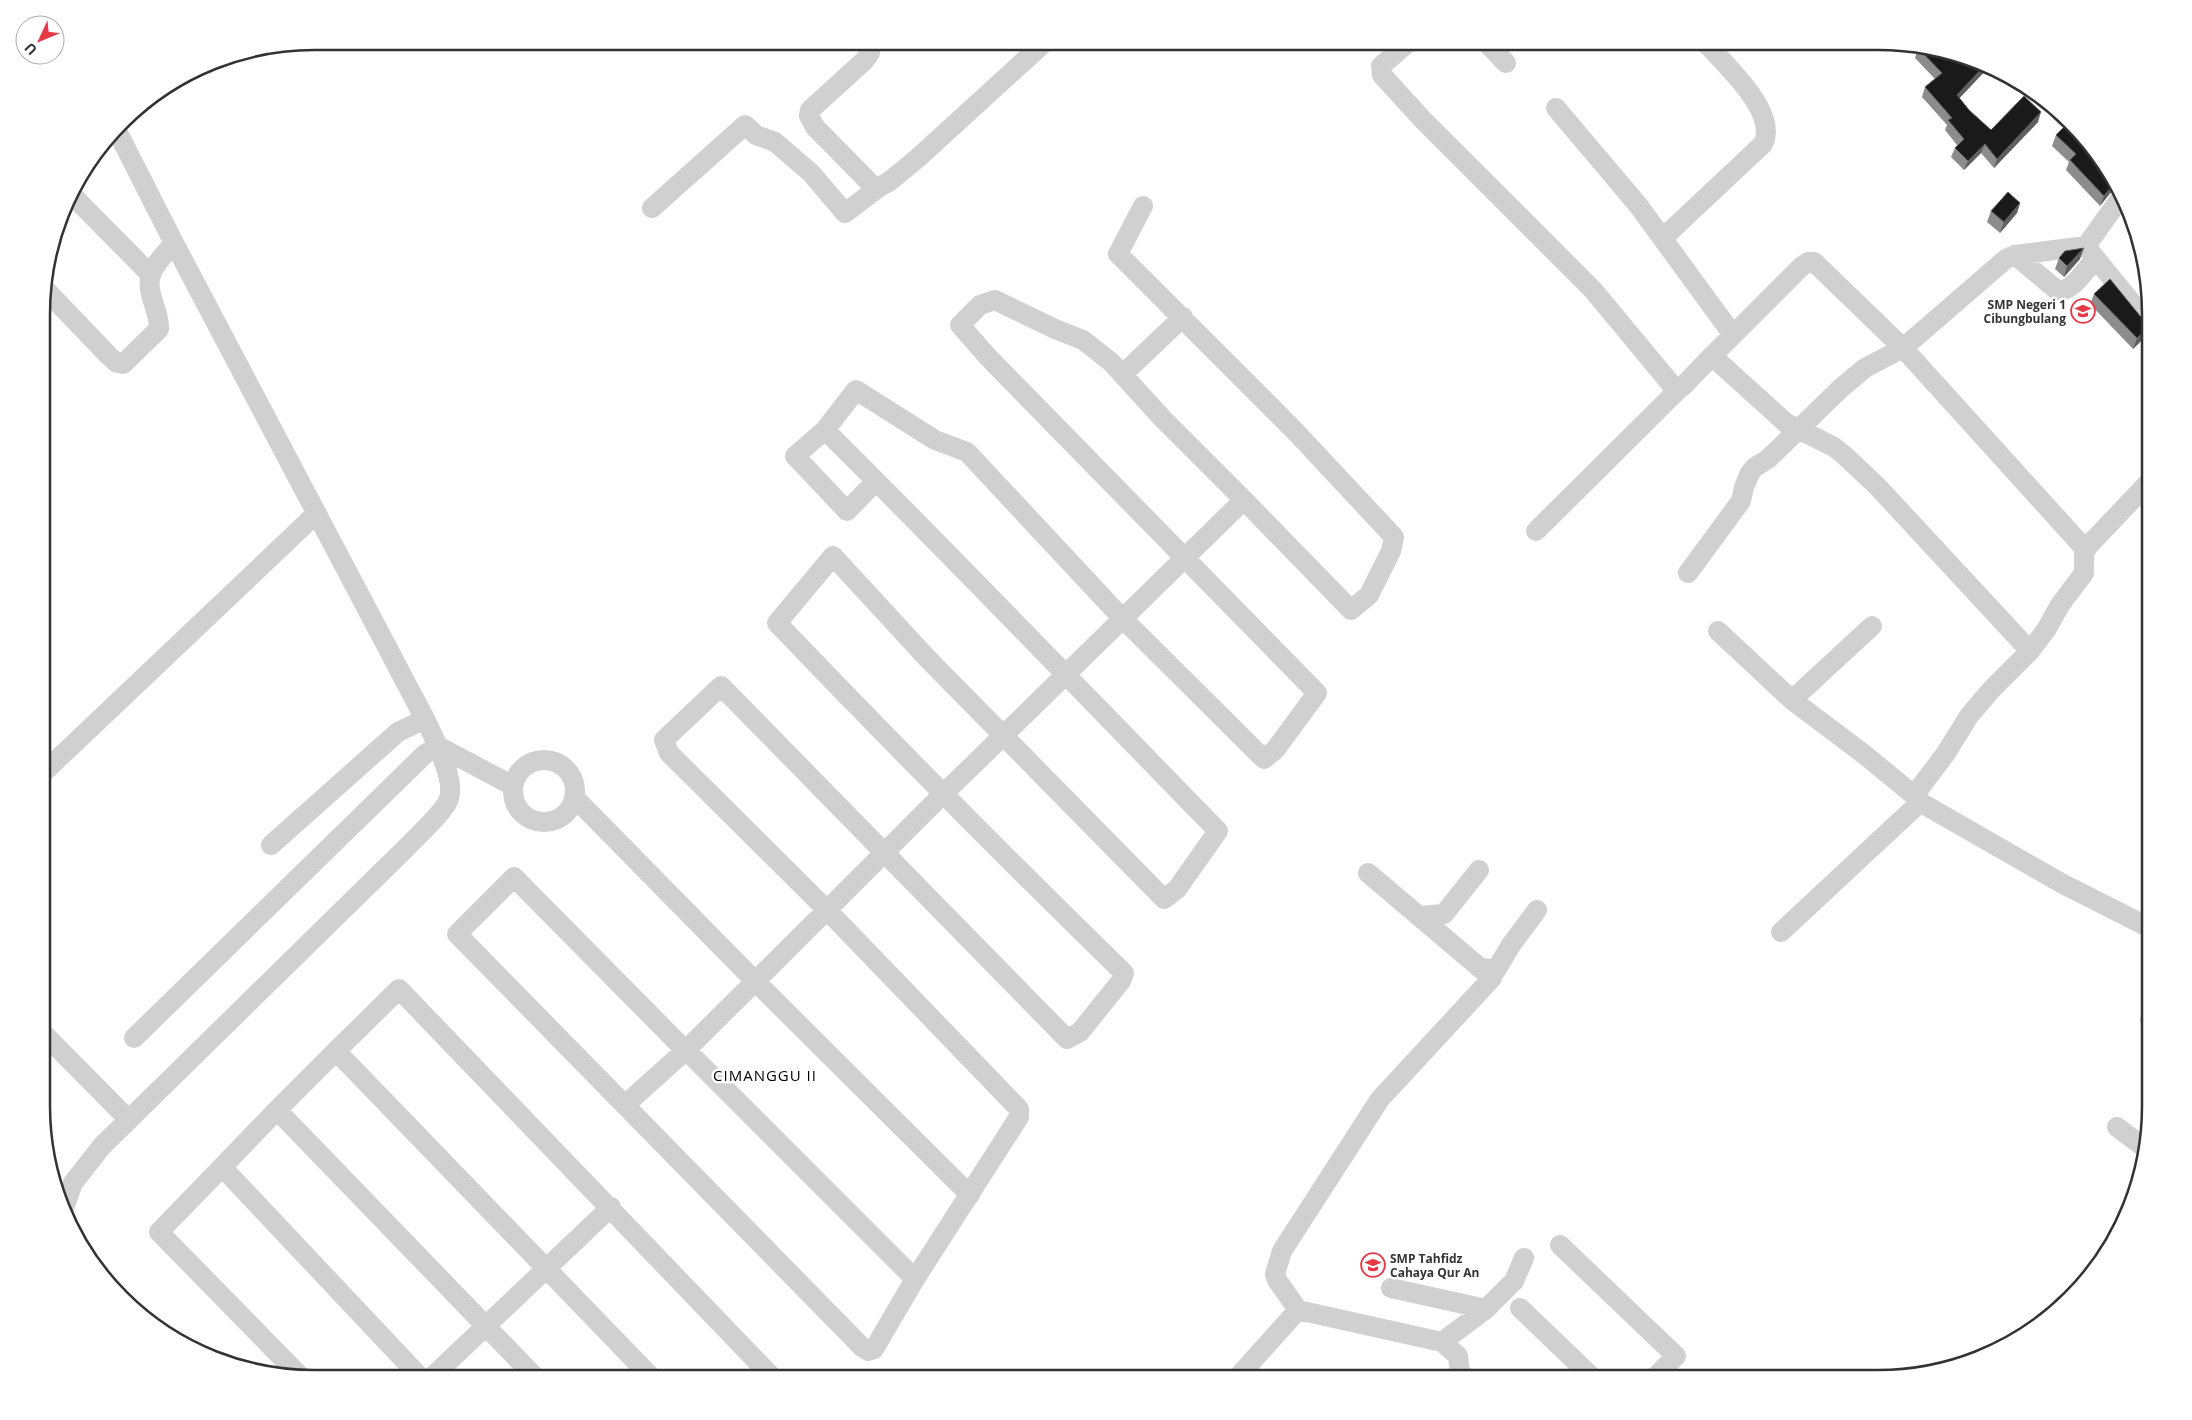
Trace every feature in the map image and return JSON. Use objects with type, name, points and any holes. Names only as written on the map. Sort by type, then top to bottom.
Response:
[{"type":"street","points":[[870,50],[864,61],[810,110],[808,116],[815,127],[872,185],[878,188]]},
{"type":"street","points":[[652,208],[745,125],[756,135],[775,142],[811,173],[845,213],[890,181],[919,157],[1036,50]]},
{"type":"street","points":[[1400,50],[1381,66],[1382,76],[1423,120],[1593,290],[1671,384],[1679,389]]},
{"type":"street","points":[[1493,50],[1506,64]]},
{"type":"street","points":[[1663,238],[1762,144],[1767,135],[1763,116],[1753,98],[1712,50]]},
{"type":"street","points":[[1556,108],[1663,238],[1733,335]]},
{"type":"street","points":[[67,1200],[82,1170],[102,1146],[405,849],[448,803],[450,783],[438,746],[426,719],[316,514],[119,136]]},
{"type":"street","points":[[76,199],[151,275]]},
{"type":"street","points":[[2015,255],[2058,290],[2063,291],[2070,286],[2118,203]]},
{"type":"street","points":[[876,481],[847,511],[795,456],[825,430],[856,390],[935,440],[966,452],[1122,618],[1264,759],[1275,750],[1317,693],[987,356],[960,325],[980,305],[995,300],[1055,330],[1083,340],[1123,374],[1163,419],[1351,610],[1368,595],[1391,551],[1394,537],[1294,430],[1118,254],[1142,206]]},
{"type":"street","points":[[51,295],[109,356],[123,364],[160,329],[159,315],[150,285],[151,275],[158,262],[174,243]]},
{"type":"street","points":[[1688,573],[1741,501],[1750,473],[1865,368],[1903,348],[1993,269],[2015,255],[2090,252]]},
{"type":"street","points":[[2090,252],[2142,315]]},
{"type":"street","points":[[1536,531],[1801,268],[1811,262],[1819,265],[1903,348],[2086,550]]},
{"type":"street","points":[[1123,374],[1183,317]]},
{"type":"street","points":[[1712,356],[1786,423],[1834,447],[1877,486],[2030,651]]},
{"type":"street","points":[[825,430],[944,548],[1218,831],[1177,890],[1164,899],[1002,736],[927,658],[834,556],[776,623],[944,794],[1124,972],[1121,981],[1080,1032],[1067,1039],[883,854],[720,686],[664,740],[669,753],[827,910],[1019,1108],[1019,1117],[915,1279],[874,1349],[868,1351],[862,1347],[457,934],[514,877],[915,1279]]},
{"type":"street","points":[[1781,932],[1913,809],[1918,797],[1969,716],[2030,651],[2051,622],[2060,605],[2082,577],[2085,570],[2084,556],[2086,550],[2102,530],[2142,489]]},
{"type":"street","points":[[626,1105],[686,1050],[754,980],[1244,500]]},
{"type":"street","points":[[50,766],[316,514]]},
{"type":"street","points":[[1792,700],[1872,626]]},
{"type":"street","points":[[1718,631],[1792,700],[1865,755],[1910,792],[2063,884],[2142,924]]},
{"type":"street","points":[[272,845],[398,732],[426,719]]},
{"type":"street","points":[[438,746],[513,786]]},
{"type":"street","points":[[134,1038],[416,761],[438,746]]},
{"type":"street","points":[[539,760],[549,760],[566,768],[572,776],[576,794],[566,813],[558,819],[549,822],[539,822],[530,819],[516,805],[513,796],[513,786],[516,776],[530,763],[539,760]]},
{"type":"street","points":[[575,798],[754,980],[970,1194]]},
{"type":"street","points":[[1420,916],[1444,914],[1480,870]]},
{"type":"street","points":[[1368,873],[1492,978],[1380,1099],[1282,1251],[1275,1274],[1277,1280],[1298,1310],[1442,1342],[1458,1356],[1460,1370]]},
{"type":"street","points":[[1478,967],[1496,970],[1511,945],[1537,910]]},
{"type":"street","points":[[293,1369],[159,1232],[277,1110],[399,989],[611,1207],[765,1370]]},
{"type":"street","points":[[50,1040],[129,1120]]},
{"type":"street","points":[[336,1051],[644,1370]]},
{"type":"street","points":[[277,1110],[528,1370]]},
{"type":"street","points":[[2117,1127],[2139,1144]]},
{"type":"street","points":[[222,1167],[414,1370]]},
{"type":"street","points":[[439,1370],[611,1207]]},
{"type":"street","points":[[1560,1245],[1676,1356],[1662,1370]]},
{"type":"street","points":[[1442,1342],[1486,1309],[1514,1281],[1524,1258]]},
{"type":"street","points":[[1391,1288],[1486,1309]]},
{"type":"street","points":[[1520,1308],[1585,1370]]},
{"type":"street","points":[[1244,1370],[1298,1310]]},
{"type":"building","points":[[1924,54],[1980,70],[1957,95],[1969,110],[1991,130],[2024,96],[2041,112],[1997,159],[1985,144],[1968,161],[1955,148],[1964,139],[1948,120],[1952,118],[1925,87],[1942,73]]},
{"type":"building","points":[[2064,127],[2087,153],[2110,188],[2104,196],[2070,160],[2076,154],[2056,135]]},
{"type":"building","points":[[2008,192],[2020,203],[2004,222],[1991,211]]},
{"type":"building","points":[[2084,248],[2067,266],[2059,258],[2065,251]]},
{"type":"building","points":[[2110,279],[2142,318],[2142,333],[2137,338],[2094,294]]},
{"type":"place","name":"SMP Negeri 1 Cibungbulang","points":[[2083,311]]},
{"type":"place","name":"SMP Tahfidz Cahaya Qur An","points":[[1373,1265]]},
{"type":"district","name":"CIMANGGU II","points":[[765,1075]]}]
